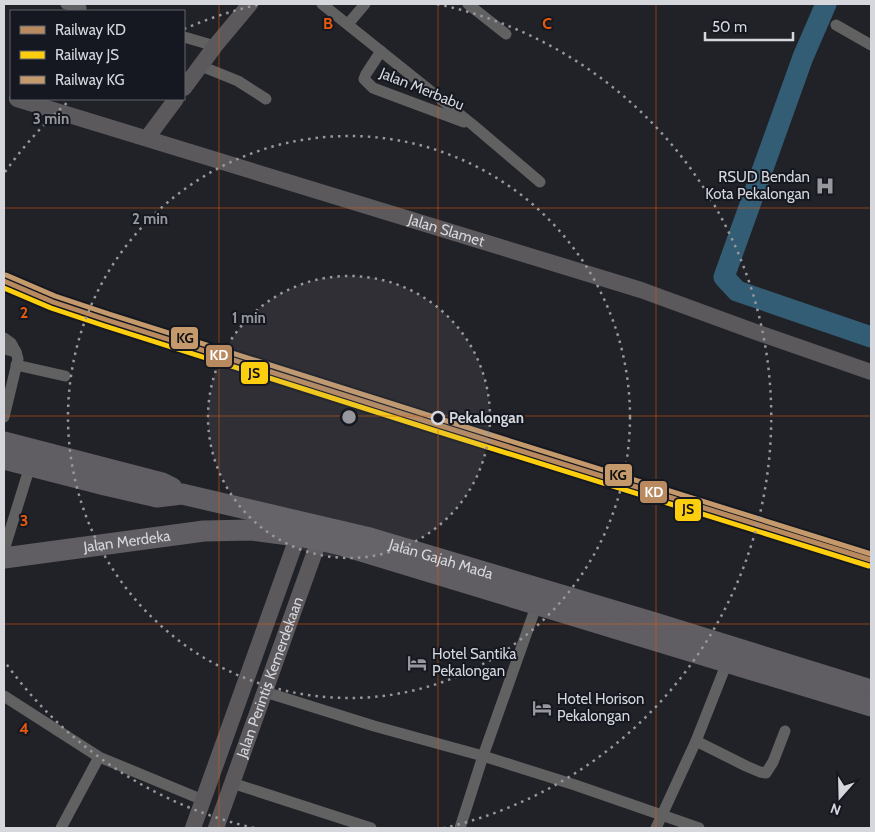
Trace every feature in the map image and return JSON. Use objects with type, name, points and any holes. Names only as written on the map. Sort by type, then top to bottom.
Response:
[{"type":"highway","points":[[4,442],[162,483],[190,495],[200,506],[200,515],[187,534]]},
{"type":"highway","name":"Jalan Gajah Mada","points":[[4,459],[105,486],[157,496],[190,495],[300,529],[322,533],[350,548],[539,597],[730,655],[871,690]]},
{"type":"highway","name":"Jalan Gajah Mada","points":[[251,530],[300,529]]},
{"type":"highway","name":"Jalan Merdeka","points":[[4,558],[204,531],[251,530]]},
{"type":"highway","name":"Jalan Gajah Mada","points":[[730,655],[871,706]]},
{"type":"street","points":[[66,4],[84,9]]},
{"type":"street","points":[[185,87],[250,4]]},
{"type":"street","name":"Jalan Merbabu","points":[[322,4],[473,125],[540,182]]},
{"type":"street","points":[[348,24],[365,4]]},
{"type":"street","points":[[468,4],[506,34]]},
{"type":"street","points":[[836,25],[871,45]]},
{"type":"street","points":[[185,37],[216,46]]},
{"type":"street","name":"Jalan Merbabu","points":[[381,51],[364,79],[369,85],[473,125]]},
{"type":"street","points":[[200,66],[238,81],[266,98]]},
{"type":"street","name":"Jalan Slamet","points":[[21,100],[478,241],[557,263],[641,290],[871,372]]},
{"type":"street","points":[[147,138],[175,100]]},
{"type":"street","points":[[4,338],[11,343],[18,359],[4,417]]},
{"type":"street","points":[[4,349],[16,352]]},
{"type":"street","points":[[16,365],[65,376]]},
{"type":"street","points":[[4,550],[30,466]]},
{"type":"street","points":[[193,828],[300,529]]},
{"type":"street","name":"Jalan Perintis Kemerdekaan","points":[[216,828],[322,533]]},
{"type":"street","points":[[460,828],[483,756],[539,597]]},
{"type":"street","points":[[656,828],[696,741],[730,655]]},
{"type":"street","points":[[265,692],[374,726],[483,756],[700,828]]},
{"type":"street","points":[[4,699],[98,757],[203,800]]},
{"type":"street","points":[[696,741],[746,766],[760,772],[766,772],[773,762],[785,732]]},
{"type":"street","points":[[62,828],[98,757]]},
{"type":"street","points":[[232,784],[371,828]]},
{"type":"waterway","points":[[826,4],[803,57],[724,277],[737,291],[871,337]]},
{"type":"rail line","name":"KG","points":[[6,275],[55,296],[109,314],[871,554]]},
{"type":"rail line","name":"KD","points":[[4,281],[53,302],[107,320],[871,560]]},
{"type":"rail line","name":"JS","points":[[4,288],[51,308],[105,326],[869,566]]},
{"type":"place","name":"RSUD Bendan Kota Pekalongan","points":[[825,186]]},
{"type":"place","name":"Pekalongan","points":[[438,418]]},
{"type":"place","name":"Hotel Santika Pekalongan","points":[[417,663]]},
{"type":"place","name":"Hotel Horison Pekalongan","points":[[542,708]]}]
